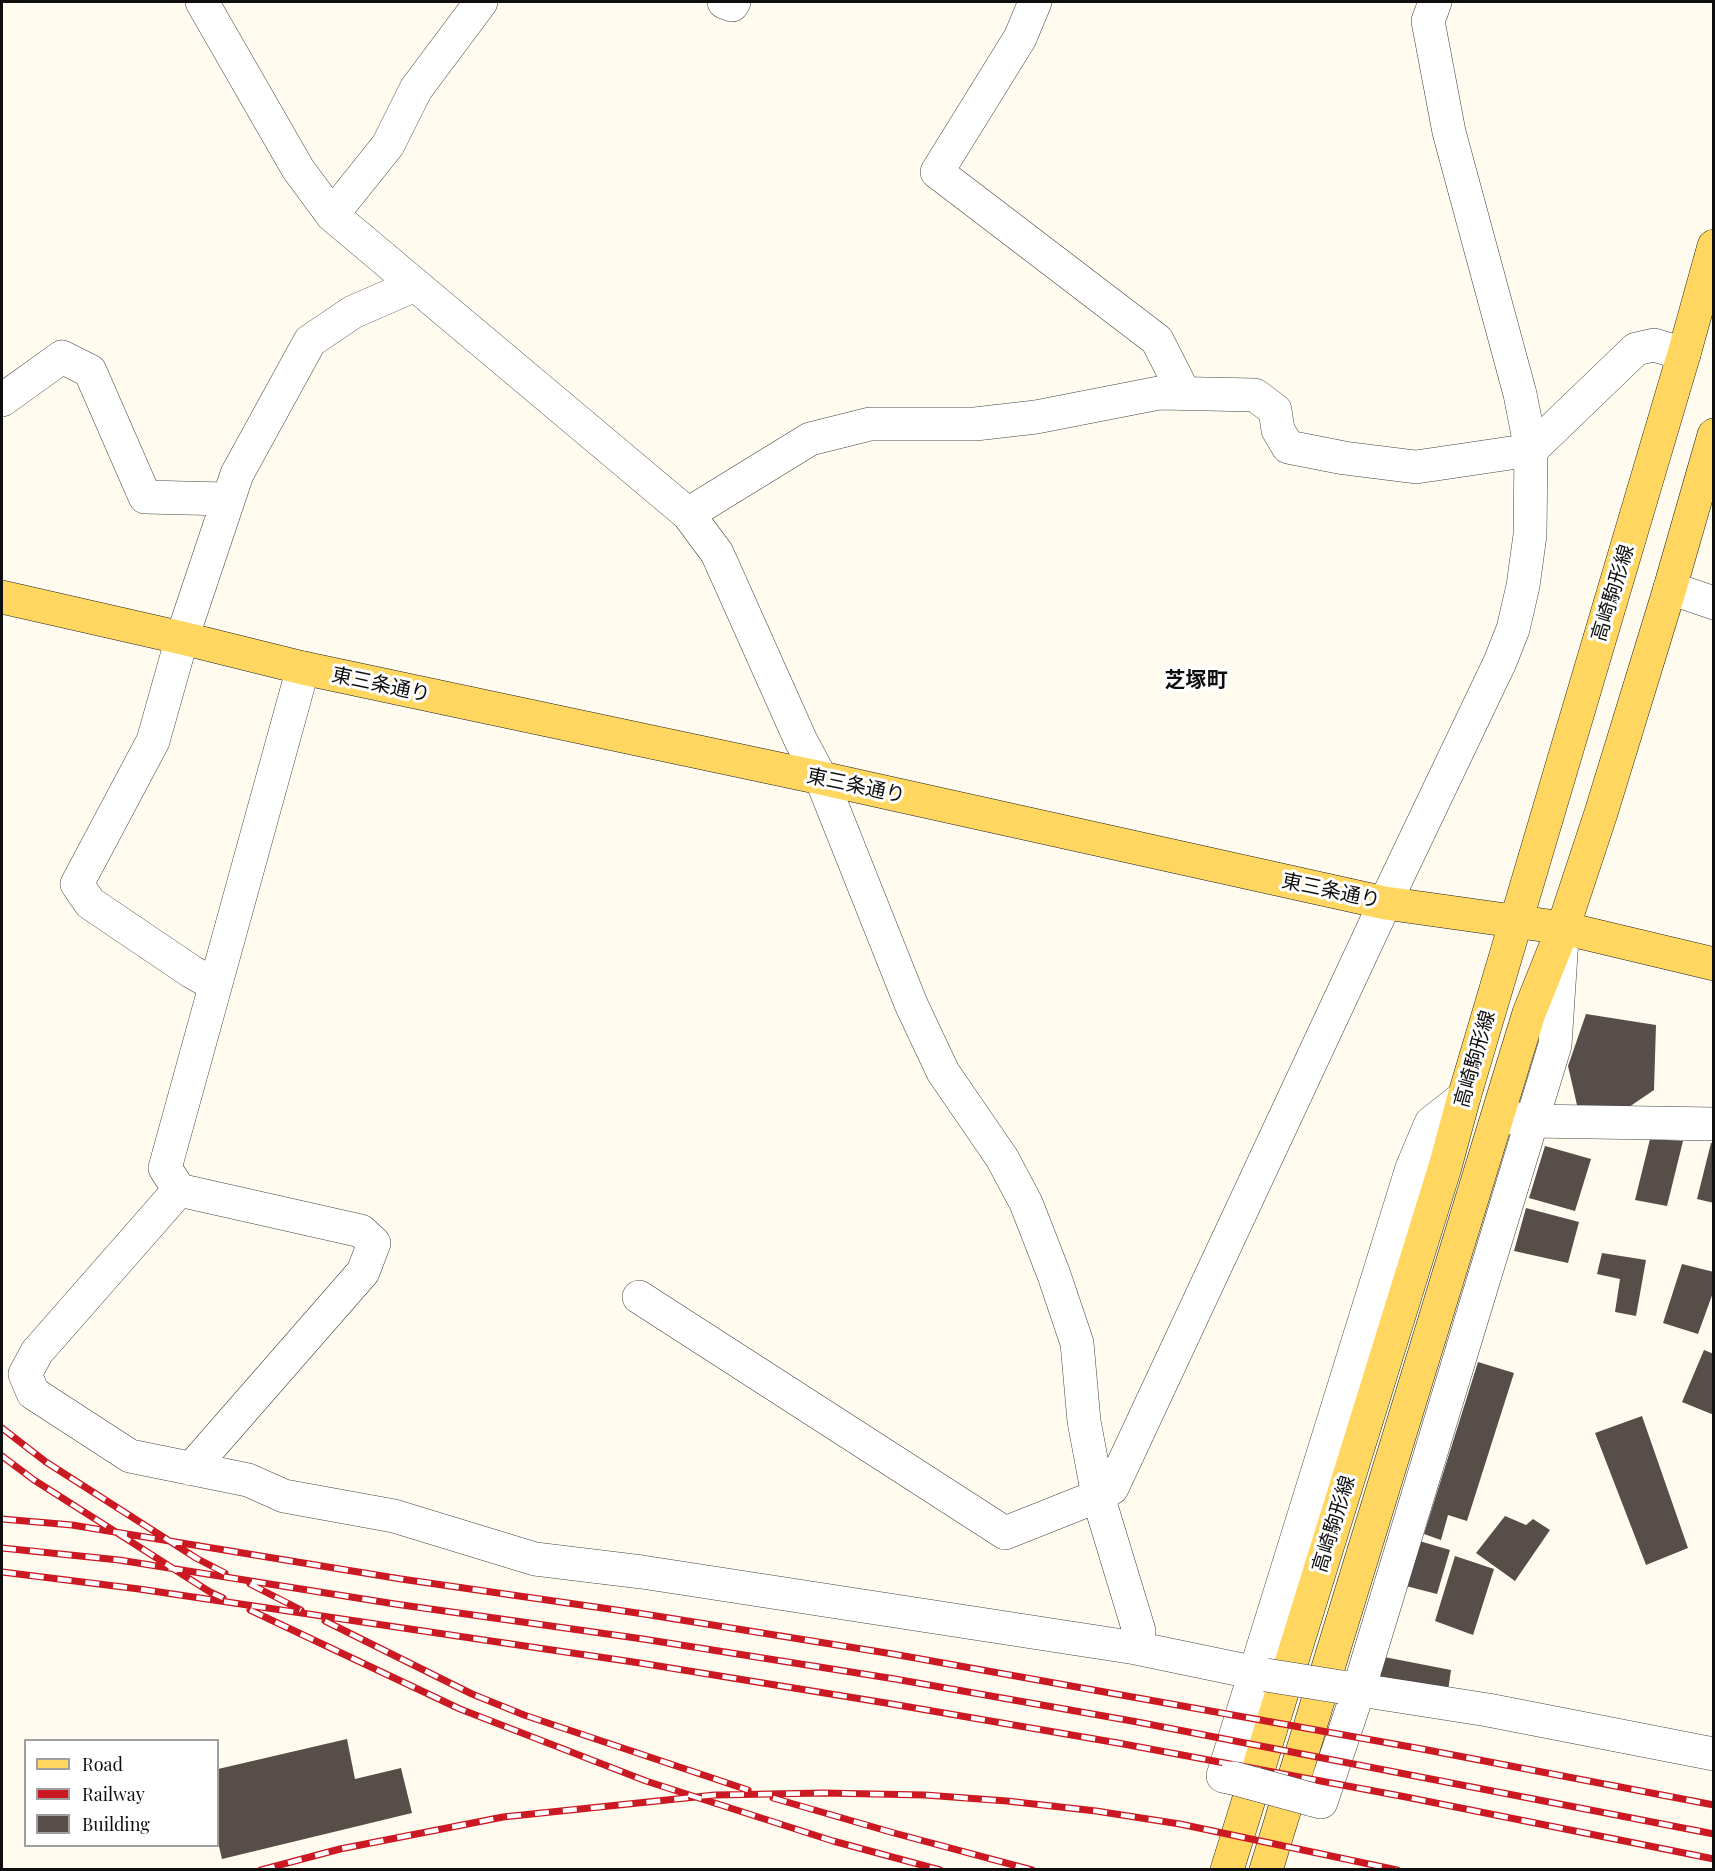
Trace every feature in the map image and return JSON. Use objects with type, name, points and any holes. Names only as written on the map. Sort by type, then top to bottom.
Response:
[{"type":"main road","name":"高崎駒形線","points":[[1227,1869],[1445,1167],[1684,354],[1713,246]]},
{"type":"main road","name":"高崎駒形線","points":[[1266,1869],[1529,1013],[1563,928],[1670,588],[1713,435]]},
{"type":"main road","name":"東三条通り","points":[[2,597],[303,668],[820,778],[1385,903],[1563,928],[1713,964]]},
{"type":"street","points":[[202,2],[297,169],[332,215],[688,514],[717,553],[801,741],[820,778],[911,1004],[943,1072],[1002,1158],[1026,1203],[1054,1275],[1077,1343],[1084,1421],[1098,1496],[1139,1631],[1136,1648]]},
{"type":"street","points":[[332,215],[388,145],[416,89],[481,2]]},
{"type":"street","points":[[724,2],[732,5],[734,2]]},
{"type":"street","points":[[1035,2],[1020,38],[938,172],[1157,340],[1184,393]]},
{"type":"street","points":[[639,1297],[1005,1533],[1098,1496],[1112,1488],[1500,662],[1513,629],[1523,586],[1530,535],[1531,450],[1521,394],[1449,132],[1428,21],[1435,2]]},
{"type":"street","points":[[215,985],[90,903],[77,885],[153,741],[183,638],[237,474],[310,341],[353,312],[415,285]]},
{"type":"street","points":[[688,514],[810,439],[870,424],[975,424],[1036,417],[1159,393],[1255,395],[1275,410],[1278,430],[1288,447],[1344,458],[1416,467],[1531,450],[1636,349],[1654,345],[1684,354]]},
{"type":"street","points":[[2,400],[62,357],[90,371],[145,497],[227,499]]},
{"type":"street","points":[[1670,588],[1713,603]]},
{"type":"street","points":[[191,1469],[363,1272],[374,1243],[361,1231],[179,1190],[165,1168],[303,668]]},
{"type":"street","points":[[1464,1097],[1431,1124],[1412,1168],[1261,1674],[1223,1776],[1321,1802],[1350,1688],[1555,1045],[1563,928]]},
{"type":"street","points":[[1497,1116],[1531,1121],[1713,1124]]},
{"type":"street","points":[[179,1190],[37,1352],[24,1374],[33,1393],[130,1456],[248,1480],[284,1496],[394,1516],[535,1558],[642,1572],[1136,1648],[1261,1674],[1488,1710],[1713,1754]]},
{"type":"building","points":[[1586,1014],[1656,1025],[1654,1090],[1626,1109],[1577,1105],[1568,1066]]},
{"type":"building","points":[[1650,1139],[1683,1141],[1667,1206],[1635,1200]]},
{"type":"building","points":[[1711,1143],[1714,1143],[1714,1203],[1697,1199]]},
{"type":"building","points":[[1545,1146],[1591,1159],[1575,1211],[1529,1198]]},
{"type":"building","points":[[1526,1208],[1579,1222],[1568,1263],[1514,1251]]},
{"type":"building","points":[[1602,1253],[1646,1260],[1636,1316],[1615,1312],[1620,1279],[1597,1274]]},
{"type":"building","points":[[1682,1264],[1714,1272],[1714,1290],[1698,1334],[1663,1323]]},
{"type":"building","points":[[1704,1350],[1714,1354],[1714,1415],[1682,1402]]},
{"type":"building","points":[[1478,1362],[1514,1373],[1467,1521],[1448,1515],[1441,1540],[1424,1534]]},
{"type":"building","points":[[1642,1416],[1688,1548],[1646,1565],[1595,1433]]},
{"type":"building","points":[[1505,1516],[1526,1525],[1533,1519],[1550,1530],[1515,1581],[1476,1553]]},
{"type":"building","points":[[1416,1540],[1450,1550],[1437,1594],[1402,1585]]},
{"type":"building","points":[[1455,1556],[1494,1569],[1473,1635],[1435,1621]]},
{"type":"building","points":[[1379,1656],[1451,1670],[1448,1691],[1374,1678]]},
{"type":"building","points":[[347,1739],[355,1779],[401,1768],[412,1813],[222,1859],[219,1846],[219,1769]]},
{"type":"railway","points":[[2,1428],[46,1462],[196,1558],[225,1573]]},
{"type":"railway","points":[[2,1456],[34,1480],[223,1598]]},
{"type":"railway","points":[[2,1519],[72,1525],[401,1579],[644,1614],[893,1654],[1422,1749],[1714,1805]]},
{"type":"railway","points":[[2,1548],[119,1560],[895,1679],[1132,1721],[1714,1834]]},
{"type":"railway","points":[[2,1572],[139,1589],[640,1663],[886,1703],[1118,1743],[1406,1797],[1714,1859]]},
{"type":"railway","points":[[250,1584],[301,1610]]},
{"type":"railway","points":[[250,1610],[460,1709],[646,1781],[833,1841],[940,1870]]},
{"type":"railway","points":[[325,1621],[472,1694],[524,1715],[748,1790]]},
{"type":"railway","points":[[261,1870],[340,1849],[503,1817],[715,1795],[823,1793],[925,1795],[1096,1811],[1180,1824],[1397,1870]]},
{"type":"railway","points":[[773,1798],[1032,1870]]},
{"type":"district","name":"芝塚町","points":[[1196,680]]}]
